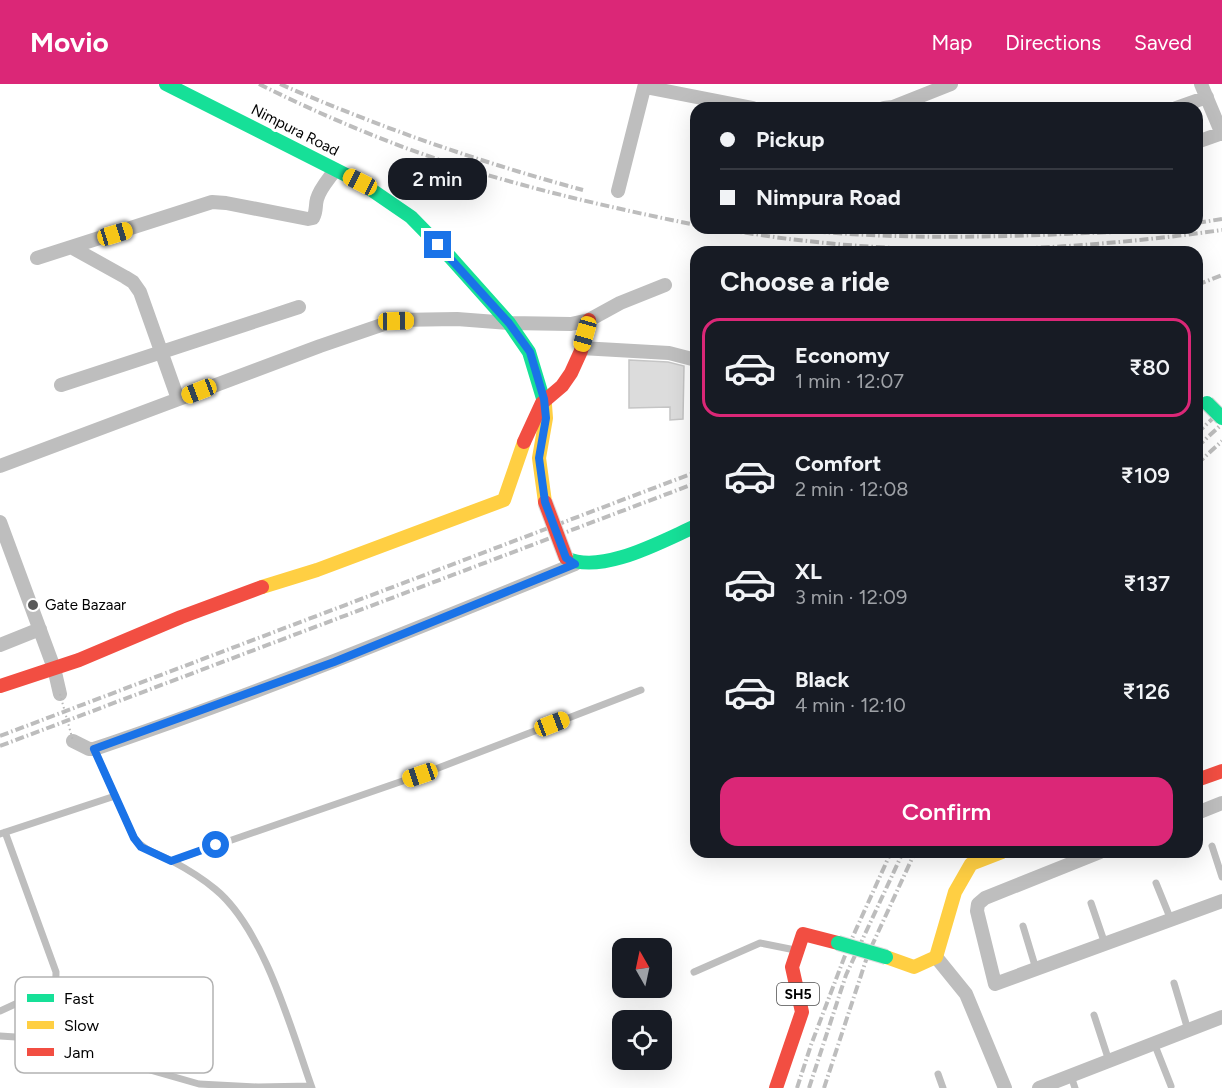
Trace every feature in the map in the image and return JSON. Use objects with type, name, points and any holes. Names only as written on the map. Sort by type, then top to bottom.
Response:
[{"type":"main road","name":"Nimpura Road","points":[[166,84],[360,182],[411,217],[509,323],[530,352],[544,399],[546,418],[539,458],[545,502],[570,561]]},
{"type":"main road","points":[[0,686],[54,668],[249,591],[316,570],[504,500],[510,489],[519,453],[544,399],[561,388],[576,364],[589,320]]},
{"type":"main road","points":[[1203,399],[1222,418]]},
{"type":"main road","points":[[570,561],[583,565],[618,558],[690,528]]},
{"type":"main road","points":[[1203,778],[1222,771]]},
{"type":"main road","points":[[797,951],[803,934],[914,967],[936,957],[955,892],[971,864],[986,858]]},
{"type":"main road","name":"SH5","points":[[776,1088],[802,1012],[792,967],[797,951]]},
{"type":"street","points":[[904,102],[935,87],[951,84]]},
{"type":"street","points":[[618,191],[645,86],[724,102]]},
{"type":"street","points":[[1186,102],[1204,91],[1222,134],[1203,140]]},
{"type":"street","points":[[37,258],[212,202],[312,218],[316,212],[316,200],[321,189],[335,170]]},
{"type":"street","points":[[71,247],[133,282],[140,292],[178,399]]},
{"type":"street","points":[[0,466],[320,346],[396,321],[457,320],[562,325],[589,320],[620,303],[665,285]]},
{"type":"street","points":[[61,385],[299,307]]},
{"type":"street","points":[[581,348],[669,353],[690,358]]},
{"type":"street","points":[[0,522],[5,549],[40,629],[54,668],[60,694]]},
{"type":"street","points":[[73,741],[88,749],[94,749],[334,662],[570,561]]},
{"type":"street","points":[[0,645],[40,629]]},
{"type":"street","points":[[1203,811],[1222,803]]},
{"type":"street","points":[[1085,858],[985,898],[978,904],[977,911],[995,984],[1222,901]]},
{"type":"street","points":[[936,957],[966,994],[1005,1088]]},
{"type":"street","points":[[1039,1088],[1073,1082],[1109,1061],[1222,1017]]},
{"type":"lane","points":[[171,861],[420,775],[641,690]]},
{"type":"lane","points":[[94,749],[134,838],[141,847],[199,876],[217,890],[236,911],[257,945],[297,1039],[312,1087],[199,1084],[160,1073]]},
{"type":"lane","points":[[56,977],[3,833],[115,796]]},
{"type":"lane","points":[[1212,846],[1222,877]]},
{"type":"lane","points":[[1156,884],[1171,920]]},
{"type":"lane","points":[[1091,903],[1105,944]]},
{"type":"lane","points":[[1023,926],[1035,969]]},
{"type":"lane","points":[[694,972],[760,943],[797,951]]},
{"type":"lane","points":[[1174,983],[1188,1030]]},
{"type":"lane","points":[[0,1011],[15,1005]]},
{"type":"lane","points":[[1094,1015],[1109,1061]]},
{"type":"lane","points":[[0,1036],[15,1037]]},
{"type":"lane","points":[[1154,1043],[1171,1086]]},
{"type":"lane","points":[[938,1074],[943,1088]]},
{"type":"path","points":[[60,694],[73,741]]},
{"type":"building","points":[[629,360],[668,362],[684,366],[683,419],[670,420],[670,407],[629,408]]},
{"type":"railway","points":[[259,84],[358,129],[461,167],[578,199],[690,224]]},
{"type":"railway","points":[[280,84],[430,143],[583,190]]},
{"type":"railway","points":[[1203,222],[1222,219]]},
{"type":"railway","points":[[1203,233],[1222,230]]},
{"type":"railway","points":[[754,234],[859,246]]},
{"type":"railway","points":[[853,234],[959,237],[1057,234]]},
{"type":"railway","points":[[1067,246],[1193,234]]},
{"type":"railway","points":[[1203,283],[1222,275]]},
{"type":"railway","points":[[1203,427],[1222,410]]},
{"type":"railway","points":[[1203,441],[1222,424]]},
{"type":"railway","points":[[1203,458],[1222,441]]},
{"type":"railway","points":[[0,736],[690,474]]},
{"type":"railway","points":[[0,746],[690,485]]},
{"type":"railway","points":[[797,1088],[849,945],[888,858]]},
{"type":"railway","points":[[809,1088],[846,975],[900,858]]},
{"type":"railway","points":[[824,1088],[868,954],[912,858]]},
{"type":"traffic: fast","points":[[166,84],[360,182],[411,217],[509,323],[529,352],[545,405]]},
{"type":"traffic: fast","points":[[1207,403],[1222,418]]},
{"type":"traffic: fast","points":[[566,558],[581,562],[614,559],[632,554],[690,529]]},
{"type":"traffic: fast","points":[[838,943],[886,957]]},
{"type":"traffic: slow","points":[[545,405],[546,418],[539,458],[545,502]]},
{"type":"traffic: slow","points":[[262,587],[317,570],[504,500],[524,442]]},
{"type":"traffic: slow","points":[[886,957],[914,967],[936,957],[955,892],[971,864],[986,858]]},
{"type":"traffic: jam","points":[[524,442],[542,403],[562,386],[571,373],[581,351],[589,320]]},
{"type":"traffic: jam","points":[[545,502],[566,558]]},
{"type":"traffic: jam","points":[[0,686],[79,660],[181,617],[262,587]]},
{"type":"traffic: jam","points":[[1203,778],[1222,771]]},
{"type":"traffic: jam","points":[[776,1088],[802,1012],[792,967],[803,934],[838,943]]},
{"type":"place","name":"Gate Bazaar","points":[[33,605]]},
{"type":"route","points":[[216,845],[171,861],[141,847],[134,838],[94,749],[334,662],[575,564],[566,558],[545,502],[539,458],[546,418],[544,399],[530,352],[509,323],[438,245]]}]
